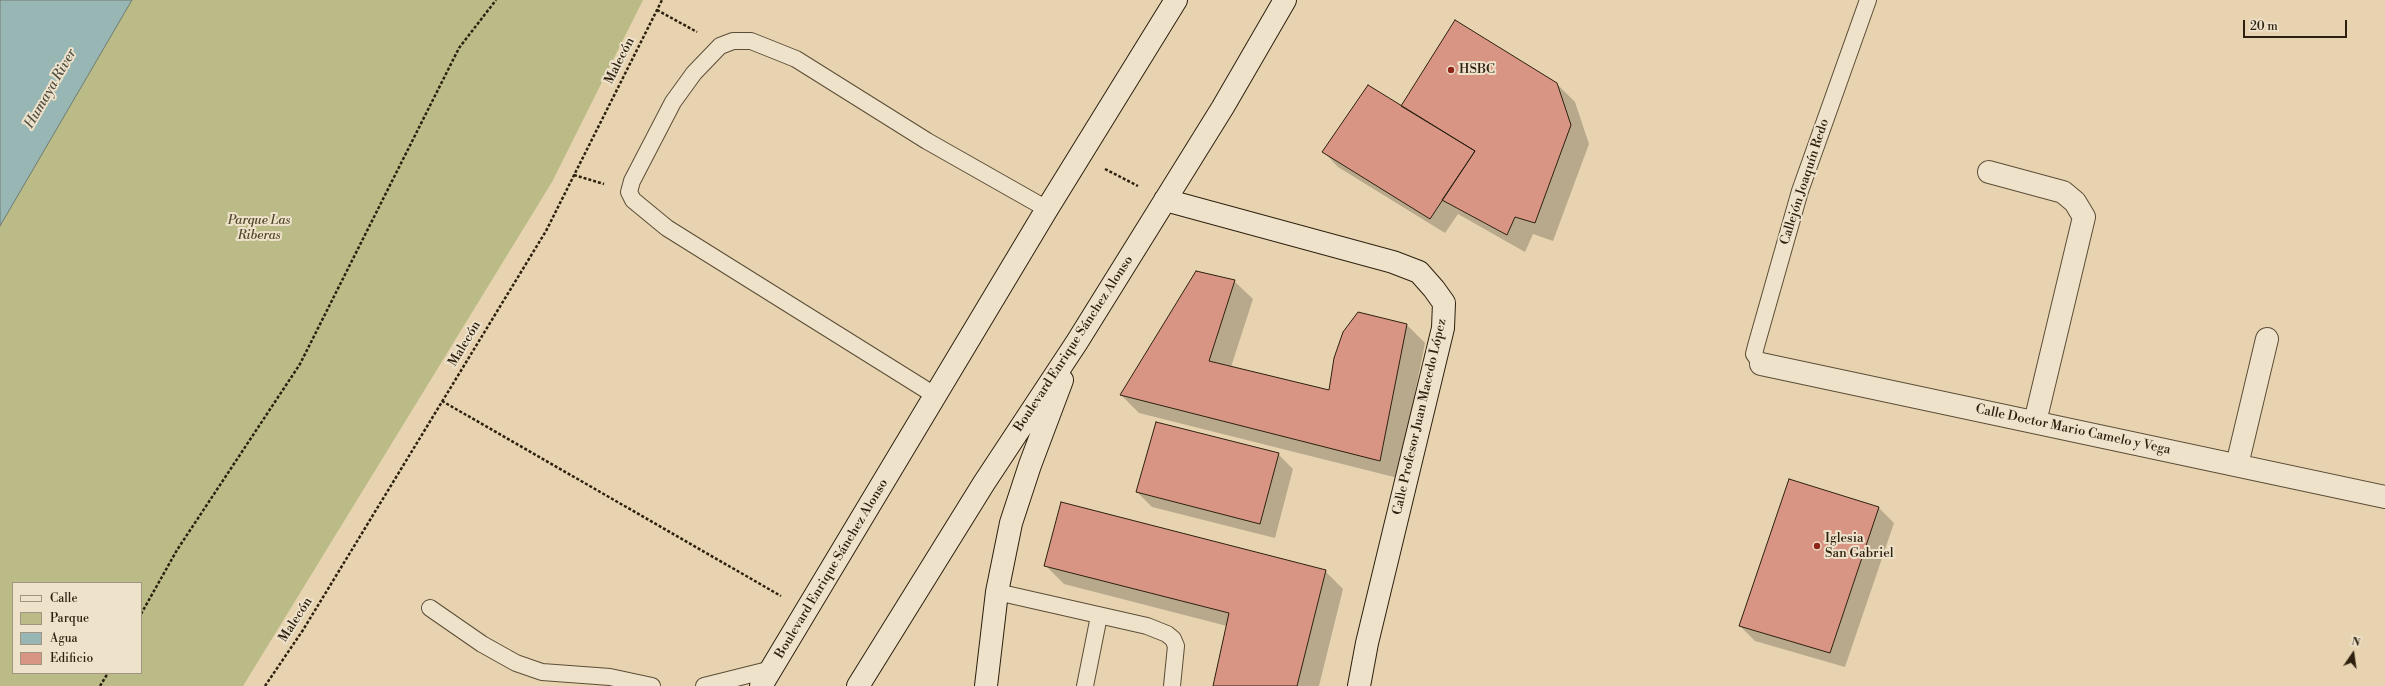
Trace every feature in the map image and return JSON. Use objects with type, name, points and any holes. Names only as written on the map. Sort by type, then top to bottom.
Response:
[{"type":"main road","name":"Boulevard Enrique Sánchez Alonso","points":[[767,677],[1047,209],[1176,0]]},
{"type":"main road","name":"Boulevard Enrique Sánchez Alonso","points":[[858,686],[984,483],[1077,342],[1165,200],[1285,0]]},
{"type":"main road","points":[[1989,172],[2063,192],[2075,202],[2084,217],[2035,422]]},
{"type":"main road","name":"Calle Profesor Juan Macedo López","points":[[1165,200],[1393,262],[1419,272],[1434,288],[1444,303],[1443,328],[1367,643],[1359,686]]},
{"type":"main road","points":[[2237,465],[2267,339]]},
{"type":"main road","points":[[986,686],[997,592],[1011,523],[1030,465],[1077,342]]},
{"type":"main road","name":"Calle Doctor Mario Camelo y Vega","points":[[1761,364],[2385,497]]},
{"type":"lane","name":"Callejón Joaquín Redo","points":[[1761,364],[1754,354],[1800,191],[1868,0]]},
{"type":"lane","points":[[936,396],[667,228],[633,200],[629,192],[632,181],[673,102],[694,73],[720,46],[732,41],[751,42],[796,59],[927,141],[1047,209]]},
{"type":"lane","points":[[997,592],[1147,626],[1173,639],[1176,646],[1176,657],[1172,686]]},
{"type":"lane","points":[[430,608],[482,644],[516,663],[542,672],[610,677],[652,686]]},
{"type":"lane","points":[[1086,686],[1099,616]]},
{"type":"lane","points":[[704,686],[767,677]]},
{"type":"path","points":[[142,612],[177,550],[300,364],[459,48],[496,0]]},
{"type":"path","name":"Malecón","points":[[264,686],[303,630],[546,231],[662,0]]},
{"type":"path","points":[[657,10],[720,46]]},
{"type":"path","points":[[1080,156],[1165,200]]},
{"type":"path","points":[[442,401],[807,612]]},
{"type":"path","points":[[100,686],[107,674]]},
{"type":"green space","name":"Parque Las Riberas","points":[[132,0],[643,0],[552,182],[243,686],[0,686],[0,226]]},
{"type":"water","name":"Humaya River","points":[[0,0],[132,0],[0,226]]},
{"type":"building","points":[[1455,20],[1557,83],[1571,125],[1535,223],[1515,217],[1507,235],[1442,200],[1475,151],[1401,106]]},
{"type":"building","points":[[1368,85],[1475,151],[1430,219],[1322,152]]},
{"type":"building","points":[[1196,271],[1235,280],[1209,361],[1329,390],[1334,358],[1343,332],[1358,312],[1407,324],[1380,461],[1120,395]]},
{"type":"building","points":[[1156,422],[1279,453],[1260,524],[1136,492]]},
{"type":"building","points":[[1789,479],[1879,507],[1830,653],[1739,626]]},
{"type":"building","points":[[1061,502],[1326,570],[1297,686],[1213,686],[1229,613],[1044,566]]},
{"type":"place","name":"HSBC","points":[[1451,70]]},
{"type":"place","name":"Iglesia San Gabriel","points":[[1817,546]]}]
